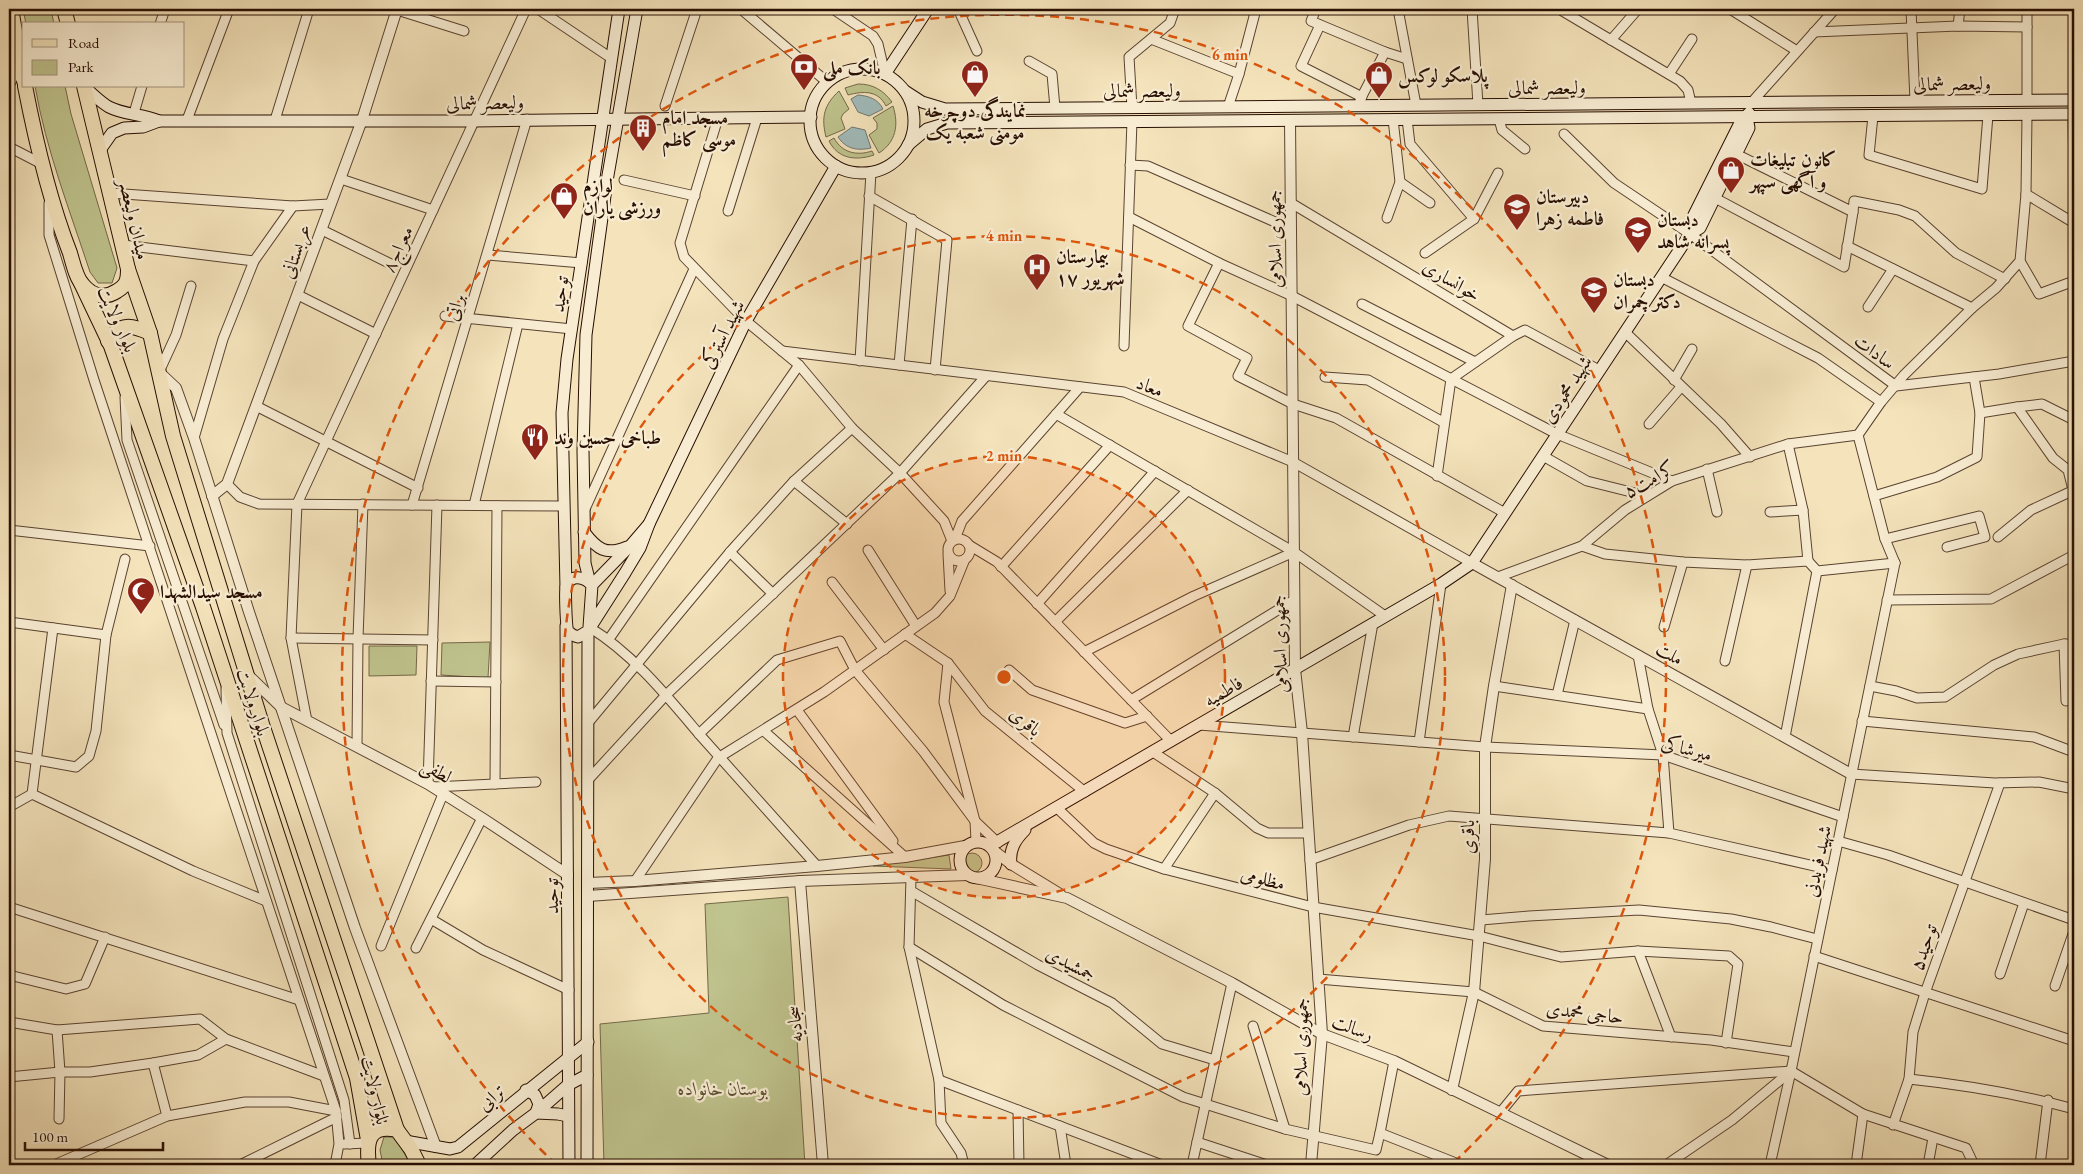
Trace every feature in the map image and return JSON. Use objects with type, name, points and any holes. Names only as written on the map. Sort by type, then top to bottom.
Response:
[{"type":"main road","points":[[11,9],[22,72]]},
{"type":"main road","points":[[64,9],[67,22]]},
{"type":"main road","name":"توحید","points":[[569,1165],[568,1085],[570,1055],[566,587],[562,413],[565,376],[618,9]]},
{"type":"main road","name":"توحید","points":[[587,1165],[588,722],[591,584],[585,563],[584,374],[587,326],[617,118],[637,9]]},
{"type":"main road","points":[[885,74],[928,9]]},
{"type":"main road","points":[[855,69],[870,69],[885,74],[896,81],[905,91],[911,102],[914,114],[914,130],[908,145],[899,158],[886,168],[871,172],[853,172],[836,166],[825,157],[816,145],[812,132],[811,117],[813,104],[819,92],[827,82],[840,74],[855,69]]},
{"type":"main road","points":[[25,88],[49,190],[81,283]]},
{"type":"main road","name":"میدان ولیعصر","points":[[81,283],[98,295],[112,294],[128,281],[128,269],[84,88]]},
{"type":"main road","points":[[85,88],[109,107],[121,112],[146,115],[159,121]]},
{"type":"main road","name":"ولیعصر شمالی","points":[[905,91],[922,102],[945,109],[1228,107],[1358,102],[1416,105],[1478,105],[2074,100]]},
{"type":"main road","points":[[1747,117],[1752,102]]},
{"type":"main road","name":"ولیعصر شمالی","points":[[908,145],[927,129],[947,123],[2074,114]]},
{"type":"main road","name":"ولیعصر شمالی","points":[[159,121],[474,121],[811,117]]},
{"type":"main road","name":"شهید محمودی","points":[[1472,563],[1690,234],[1700,228],[1749,128],[1747,117]]},
{"type":"main road","name":"شهید محمودی","points":[[1690,234],[1690,223],[1739,125],[1747,117]]},
{"type":"main road","points":[[100,150],[112,133],[124,128],[143,127],[159,121]]},
{"type":"main road","name":"شهید آسترکی","points":[[649,524],[746,321],[836,166]]},
{"type":"main road","name":"بلوار ولایت","points":[[128,269],[150,333],[173,436],[330,932],[401,1136],[418,1165]]},
{"type":"main road","name":"بلوار ولایت","points":[[81,283],[108,341],[125,384],[226,675],[357,1078],[369,1165]]},
{"type":"main road","points":[[108,341],[113,333],[120,328],[129,326],[150,333]]},
{"type":"main road","points":[[565,376],[584,374]]},
{"type":"main road","points":[[566,587],[570,581],[577,578],[583,578],[591,584],[631,546],[649,524]]},
{"type":"main road","points":[[566,626],[570,633],[578,637],[589,629],[640,548],[649,524]]},
{"type":"main road","points":[[584,532],[598,548],[617,552],[631,546]]},
{"type":"main road","name":"فاطمیه","points":[[994,846],[1441,584],[1472,563]]},
{"type":"main road","points":[[1011,864],[1012,847],[1018,836],[1038,819]]},
{"type":"main road","points":[[981,842],[994,846],[996,859],[993,869],[986,876],[972,877],[964,872],[959,861],[962,850],[971,843],[981,842]]},
{"type":"main road","points":[[568,875],[588,890]]},
{"type":"main road","name":"ترابی","points":[[401,1136],[436,1147],[450,1149],[458,1147],[526,1090],[588,1042]]},
{"type":"main road","name":"ترابی","points":[[476,1165],[513,1130],[568,1085],[587,1075]]},
{"type":"main road","points":[[526,1090],[535,1095],[539,1104],[536,1113],[568,1116]]},
{"type":"main road","points":[[358,1165],[373,1134],[388,1128],[401,1136]]},
{"type":"street","points":[[161,22],[164,9]]},
{"type":"street","points":[[187,120],[229,9]]},
{"type":"street","points":[[275,120],[309,9]]},
{"type":"street","points":[[397,9],[464,31]]},
{"type":"street","name":"عربستانی","points":[[227,484],[362,120],[397,9]]},
{"type":"street","name":"معراج۸","points":[[297,504],[526,9]]},
{"type":"street","points":[[538,9],[611,58]]},
{"type":"street","points":[[665,106],[696,9]]},
{"type":"street","points":[[741,9],[827,82]]},
{"type":"street","points":[[833,9],[874,36],[878,44],[885,74]]},
{"type":"street","points":[[958,9],[977,51]]},
{"type":"street","points":[[1132,108],[1129,57],[1170,23],[1175,9]]},
{"type":"street","points":[[1228,107],[1239,74],[1256,9]]},
{"type":"street","points":[[1316,9],[1312,21],[1385,52],[1408,59]]},
{"type":"street","points":[[1398,9],[1416,105]]},
{"type":"street","points":[[1472,9],[1478,105]]},
{"type":"street","points":[[1559,9],[1685,85],[1691,103]]},
{"type":"street","points":[[1612,40],[1638,9]]},
{"type":"street","points":[[1752,102],[1835,9]]},
{"type":"street","points":[[1911,9],[1915,101]]},
{"type":"street","points":[[1958,26],[1960,9]]},
{"type":"street","points":[[2027,9],[2027,100]]},
{"type":"street","points":[[1734,10],[1797,51]]},
{"type":"street","points":[[1320,24],[1301,66],[1358,102],[1385,52]]},
{"type":"street","points":[[1814,32],[1958,26],[2027,27]]},
{"type":"street","points":[[1151,39],[1239,74]]},
{"type":"street","points":[[1668,74],[1692,39]]},
{"type":"street","points":[[1029,61],[1052,74],[1055,108]]},
{"type":"street","points":[[9,86],[20,63]]},
{"type":"street","points":[[134,113],[141,88]]},
{"type":"street","points":[[2074,114],[2074,175]]},
{"type":"street","points":[[1873,116],[1869,155],[1982,189],[1988,115]]},
{"type":"street","points":[[1817,571],[1895,563],[1885,539],[1858,435],[1881,402],[1904,375],[1972,308],[2005,279],[2020,261],[2026,194],[2027,115]]},
{"type":"street","points":[[718,118],[680,243],[684,257],[746,321],[798,365],[852,428],[900,473],[944,521],[953,540]]},
{"type":"street","points":[[728,211],[757,118]]},
{"type":"street","name":"براتی","points":[[412,505],[527,119]]},
{"type":"street","points":[[1407,119],[1410,144],[1474,219]]},
{"type":"street","points":[[1499,119],[1499,125],[1502,130],[1525,149]]},
{"type":"street","name":"جمهوری اسلامی","points":[[1290,120],[1295,669],[1302,733],[1322,1034],[1311,1165]]},
{"type":"street","points":[[1387,218],[1400,182],[1393,120]]},
{"type":"street","points":[[1124,346],[1132,121]]},
{"type":"street","name":"سادات","points":[[1564,134],[1614,183],[1690,234],[1896,386],[1974,377],[2074,361]]},
{"type":"street","points":[[9,147],[42,164]]},
{"type":"street","points":[[1736,154],[1853,212]]},
{"type":"street","points":[[1130,165],[1148,166],[1291,229]]},
{"type":"street","points":[[860,361],[871,172]]},
{"type":"street","points":[[1425,253],[1474,219],[1498,173]]},
{"type":"street","points":[[340,179],[433,210]]},
{"type":"street","points":[[624,180],[695,196]]},
{"type":"street","points":[[1400,182],[1430,203]]},
{"type":"street","points":[[49,190],[49,234],[94,380],[336,1114],[339,1144],[335,1165]]},
{"type":"street","points":[[110,193],[293,206],[330,204]]},
{"type":"street","points":[[2026,194],[2074,223]]},
{"type":"street","points":[[869,196],[947,240],[935,370]]},
{"type":"street","points":[[1715,198],[1844,267],[1854,201],[1899,210],[1915,216],[1956,253],[2005,279]]},
{"type":"street","name":"خوانساری","points":[[1291,203],[1513,336]]},
{"type":"street","points":[[194,438],[223,339],[254,261],[293,206]]},
{"type":"street","points":[[1129,217],[1219,263],[1292,296],[1557,434],[1672,481]]},
{"type":"street","points":[[899,365],[912,219]]},
{"type":"street","points":[[322,230],[390,264]]},
{"type":"street","points":[[122,245],[254,261]]},
{"type":"street","points":[[1847,246],[1972,308]]},
{"type":"street","points":[[488,254],[582,263]]},
{"type":"street","points":[[2020,261],[2039,294],[2074,281]]},
{"type":"street","points":[[1219,263],[1188,326],[1247,358],[1238,376],[1293,404],[1336,418],[1505,513]]},
{"type":"street","points":[[584,512],[694,269]]},
{"type":"street","points":[[1868,307],[1893,269]]},
{"type":"street","points":[[1661,277],[1818,358],[1881,402]]},
{"type":"street","points":[[191,286],[176,335],[159,372],[176,388],[194,438],[355,928],[436,1147]]},
{"type":"street","points":[[298,295],[376,334]]},
{"type":"street","points":[[1362,304],[1475,362]]},
{"type":"street","points":[[445,316],[572,329]]},
{"type":"street","points":[[474,506],[518,324]]},
{"type":"street","points":[[1438,476],[1443,422],[1451,379],[1513,336],[1525,330],[1599,370]]},
{"type":"street","points":[[1625,332],[1721,424],[1750,457]]},
{"type":"street","points":[[1649,424],[1678,383],[1692,350]]},
{"type":"street","name":"معاد","points":[[782,352],[1124,392],[1293,462],[1472,563]]},
{"type":"street","points":[[609,639],[798,365]]},
{"type":"street","points":[[588,780],[666,695],[900,473],[986,376]]},
{"type":"street","points":[[1325,377],[1368,380],[1443,422]]},
{"type":"street","points":[[1874,496],[1937,477],[1977,457],[1980,413],[1974,377]]},
{"type":"street","points":[[125,384],[127,440],[227,733],[300,961],[344,1100],[350,1144]]},
{"type":"street","points":[[950,596],[948,547],[962,521],[1080,387]]},
{"type":"street","points":[[1980,413],[2042,404],[2074,420]]},
{"type":"street","points":[[256,406],[418,488]]},
{"type":"street","points":[[1998,537],[2031,510],[2073,492],[2068,470],[2053,458],[2017,407]]},
{"type":"street","points":[[1056,414],[1294,552],[1385,616]]},
{"type":"street","points":[[588,722],[730,552],[794,481],[852,428]]},
{"type":"street","name":"کرامت۵","points":[[1498,577],[1582,546],[1625,510],[1672,481],[1788,444],[1858,435]]},
{"type":"street","points":[[1788,444],[1803,510],[1808,561],[1817,571]]},
{"type":"street","points":[[999,564],[1110,445]]},
{"type":"street","points":[[1543,456],[1587,481],[1647,496]]},
{"type":"street","points":[[1707,469],[1717,512]]},
{"type":"street","points":[[1037,604],[1155,471]]},
{"type":"street","points":[[794,481],[846,524]]},
{"type":"street","points":[[212,496],[227,484],[240,497],[259,504],[563,506]]},
{"type":"street","points":[[1055,622],[1188,490]]},
{"type":"street","points":[[297,504],[291,638],[307,721]]},
{"type":"street","points":[[357,746],[358,638],[364,504]]},
{"type":"street","points":[[437,505],[431,680],[431,786],[536,782]]},
{"type":"street","points":[[495,784],[497,506]]},
{"type":"street","points":[[1770,512],[1803,510]]},
{"type":"street","points":[[1885,539],[1979,516],[1985,537],[1946,547]]},
{"type":"street","points":[[9,530],[150,546]]},
{"type":"street","points":[[953,540],[964,540],[999,564],[1171,742]]},
{"type":"street","points":[[635,882],[718,758],[797,710],[936,613],[950,596],[970,550],[969,544]]},
{"type":"street","points":[[1582,546],[1605,554],[1683,562],[1747,565],[1808,561]]},
{"type":"street","points":[[868,550],[916,626]]},
{"type":"street","points":[[730,552],[773,594]]},
{"type":"street","points":[[1084,652],[1194,596],[1294,552]]},
{"type":"street","points":[[948,553],[955,560],[967,558],[999,564]]},
{"type":"street","points":[[1887,600],[1991,599],[2074,555]]},
{"type":"street","points":[[9,755],[76,767],[89,756],[96,732],[106,635],[125,559]]},
{"type":"street","points":[[1664,627],[1683,562]]},
{"type":"street","name":"ملت","points":[[1472,563],[1851,774]]},
{"type":"street","name":"شهید فریدنی","points":[[1770,1165],[1895,563]]},
{"type":"street","points":[[1725,660],[1747,565]]},
{"type":"street","points":[[1785,737],[1817,571]]},
{"type":"street","points":[[832,582],[884,650]]},
{"type":"street","points":[[1419,742],[1441,584]]},
{"type":"street","name":"باقری","points":[[1452,1090],[1474,992],[1481,920],[1485,820],[1485,747],[1512,585]]},
{"type":"street","points":[[1131,700],[1294,600]]},
{"type":"street","points":[[1557,695],[1575,620]]},
{"type":"street","points":[[9,622],[106,635]]},
{"type":"street","points":[[1353,737],[1373,623]]},
{"type":"street","points":[[32,794],[53,628]]},
{"type":"street","points":[[589,629],[609,639],[636,663],[666,695],[718,758],[817,866]]},
{"type":"street","name":"باقری","points":[[905,634],[948,663],[985,711],[1085,792]]},
{"type":"street","points":[[291,638],[433,640]]},
{"type":"street","points":[[699,734],[778,660],[840,641],[855,670],[923,751],[994,846],[1011,864],[1067,898]]},
{"type":"street","points":[[1870,686],[1918,698],[1945,696],[2018,654],[2064,644],[2074,644]]},
{"type":"street","points":[[2064,644],[2066,701]]},
{"type":"street","points":[[1638,655],[1648,709],[1663,755],[1669,833]]},
{"type":"street","points":[[588,890],[635,882],[905,857],[971,843],[975,821],[944,702],[948,663]]},
{"type":"street","points":[[1008,670],[1032,690],[1125,723],[1147,716]]},
{"type":"street","points":[[247,674],[281,707]]},
{"type":"street","points":[[226,675],[227,733]]},
{"type":"street","points":[[431,680],[496,682]]},
{"type":"street","points":[[1494,686],[1648,709]]},
{"type":"street","name":"لطفی","points":[[281,707],[431,786],[568,875]]},
{"type":"street","points":[[797,710],[905,857]]},
{"type":"street","points":[[1862,721],[2034,738],[2074,752]]},
{"type":"street","name":"میرشاکی","points":[[1199,725],[1485,747],[1663,755],[1843,817]]},
{"type":"street","points":[[764,731],[905,857]]},
{"type":"street","points":[[1153,752],[1215,793],[1257,828],[1268,833],[1308,833]]},
{"type":"street","points":[[1851,774],[2000,783],[2039,782],[2074,789]]},
{"type":"street","name":"توحید۵","points":[[1893,1125],[1909,1079],[1914,1032],[1925,993],[1963,882],[2000,783]]},
{"type":"street","points":[[1164,870],[1215,793]]},
{"type":"street","points":[[32,794],[193,871],[266,900]]},
{"type":"street","points":[[9,807],[32,794]]},
{"type":"street","points":[[381,946],[443,794]]},
{"type":"street","name":"مظلومی","points":[[1057,808],[1094,843],[1106,850],[1164,870],[1313,907],[1479,936],[1561,957],[1638,951],[1729,956],[1738,964],[1726,1043]]},
{"type":"street","points":[[1310,860],[1409,825],[1448,816],[1669,833],[1832,870]]},
{"type":"street","points":[[416,948],[482,818]]},
{"type":"street","points":[[1838,841],[1888,855],[2074,920]]},
{"type":"street","name":"رسالت","points":[[588,890],[800,881],[972,877],[1067,898],[1232,983],[1322,1034],[1394,1061],[1607,1165]]},
{"type":"street","points":[[911,878],[909,946],[939,1080],[942,1124],[960,1154],[964,1165]]},
{"type":"street","name":"سجادیه","points":[[800,881],[823,1165]]},
{"type":"street","name":"جمشیدی","points":[[911,891],[1038,965],[1112,1002],[1162,1044],[1215,1060]]},
{"type":"street","points":[[2000,974],[2024,903]]},
{"type":"street","points":[[9,907],[299,1000]]},
{"type":"street","points":[[1481,920],[1639,910],[1731,919],[1818,939]]},
{"type":"street","points":[[431,919],[483,950],[569,990]]},
{"type":"street","points":[[2055,986],[2074,931]]},
{"type":"street","points":[[9,975],[66,989],[85,984],[105,937]]},
{"type":"street","points":[[909,946],[1003,1005],[1183,1098],[1314,1136],[1376,1150],[1394,1061]]},
{"type":"street","points":[[1638,951],[1671,1037]]},
{"type":"street","points":[[300,961],[317,954]]},
{"type":"street","points":[[1814,956],[2074,1041]]},
{"type":"street","name":"حاجی محمدی","points":[[1318,979],[1474,992],[1542,1026],[1711,1040],[1794,1052]]},
{"type":"street","points":[[1192,1165],[1232,983]]},
{"type":"street","points":[[9,1022],[57,1030],[200,1019],[226,1040],[324,1076]]},
{"type":"street","points":[[1253,1026],[1285,1129]]},
{"type":"street","points":[[57,1030],[60,1072],[59,1119]]},
{"type":"street","points":[[9,1077],[60,1072],[90,1072],[153,1063],[198,1055],[226,1040]]},
{"type":"street","points":[[153,1063],[167,1116]]},
{"type":"street","points":[[1666,1165],[1732,1120],[1791,1071]]},
{"type":"street","points":[[1500,1113],[1518,1091],[1791,1071],[1863,1114],[1966,1148],[1974,1165]]},
{"type":"street","points":[[1909,1079],[1959,1084],[2048,1100],[2074,1109]]},
{"type":"street","points":[[939,1080],[1162,1165]]},
{"type":"street","points":[[2040,1165],[2048,1100]]},
{"type":"street","points":[[54,1165],[167,1116],[245,1102],[289,1102],[336,1114]]},
{"type":"street","points":[[1018,1110],[1019,1165]]},
{"type":"street","points":[[240,1165],[336,1114]]},
{"type":"street","points":[[1856,1165],[1863,1114]]},
{"type":"street","points":[[1060,1126],[1066,1165]]},
{"type":"street","points":[[1380,1133],[1461,1165]]},
{"type":"street","points":[[1928,1165],[1934,1138]]},
{"type":"street","points":[[1197,1142],[1267,1165]]},
{"type":"street","points":[[339,1144],[367,1144]]},
{"type":"green space","points":[[23,9],[51,9],[54,22],[26,22]]},
{"type":"green space","points":[[858,84],[877,88],[892,102],[886,106],[879,97],[870,93],[848,95],[845,88]]},
{"type":"green space","points":[[35,88],[65,88],[71,114],[117,268],[112,283],[98,283],[90,272],[52,157]]},
{"type":"green space","points":[[839,91],[849,109],[841,118],[845,129],[826,137],[825,112],[830,101]]},
{"type":"green space","points":[[893,106],[896,120],[895,132],[889,144],[879,153],[869,135],[877,129],[877,123],[873,118]]},
{"type":"green space","points":[[834,138],[841,147],[850,152],[872,151],[874,155],[854,158],[842,155],[837,152],[829,141]]},
{"type":"green space","points":[[490,642],[488,678],[441,675],[442,643]]},
{"type":"green space","points":[[369,646],[417,646],[416,675],[369,676]]},
{"type":"green space","points":[[972,853],[979,856],[982,863],[979,870],[972,873],[965,870],[962,863],[965,856]]},
{"type":"green space","points":[[949,855],[951,869],[873,866]]},
{"type":"green space","name":"بوستان خانواده","points":[[788,897],[805,1165],[604,1165],[600,1024],[709,1013],[705,904]]},
{"type":"green space","points":[[384,1137],[395,1137],[411,1165],[383,1165],[380,1150]]},
{"type":"water","points":[[858,95],[873,99],[883,109],[869,116],[858,112],[851,99]]},
{"type":"water","points":[[852,127],[865,130],[871,148],[852,148],[841,141],[838,137]]},
{"type":"place","name":"بانک ملی","points":[[804,91]]},
{"type":"place","name":"نمایندگی دوچرخه مومنی شعبه یک","points":[[975,98]]},
{"type":"place","name":"پلاسکو لوکس","points":[[1379,99]]},
{"type":"place","name":"مسجد امام موسی کاظم","points":[[643,152]]},
{"type":"place","name":"کانون تبلیغات و آگهی سپهر","points":[[1731,194]]},
{"type":"place","name":"لوازم ورزشی یاران","points":[[564,220]]},
{"type":"place","name":"دبیرستان فاطمه زهرا","points":[[1517,231]]},
{"type":"place","name":"دبستان پسرانه شاهد","points":[[1638,254]]},
{"type":"place","name":"بیمارستان ۱۷ شهریور","points":[[1037,291]]},
{"type":"place","name":"دبستان دکتر چمران","points":[[1594,314]]},
{"type":"place","name":"طباخی حسین وند","points":[[535,461]]},
{"type":"place","name":"مسجد سیدالشهدا","points":[[141,615]]}]
